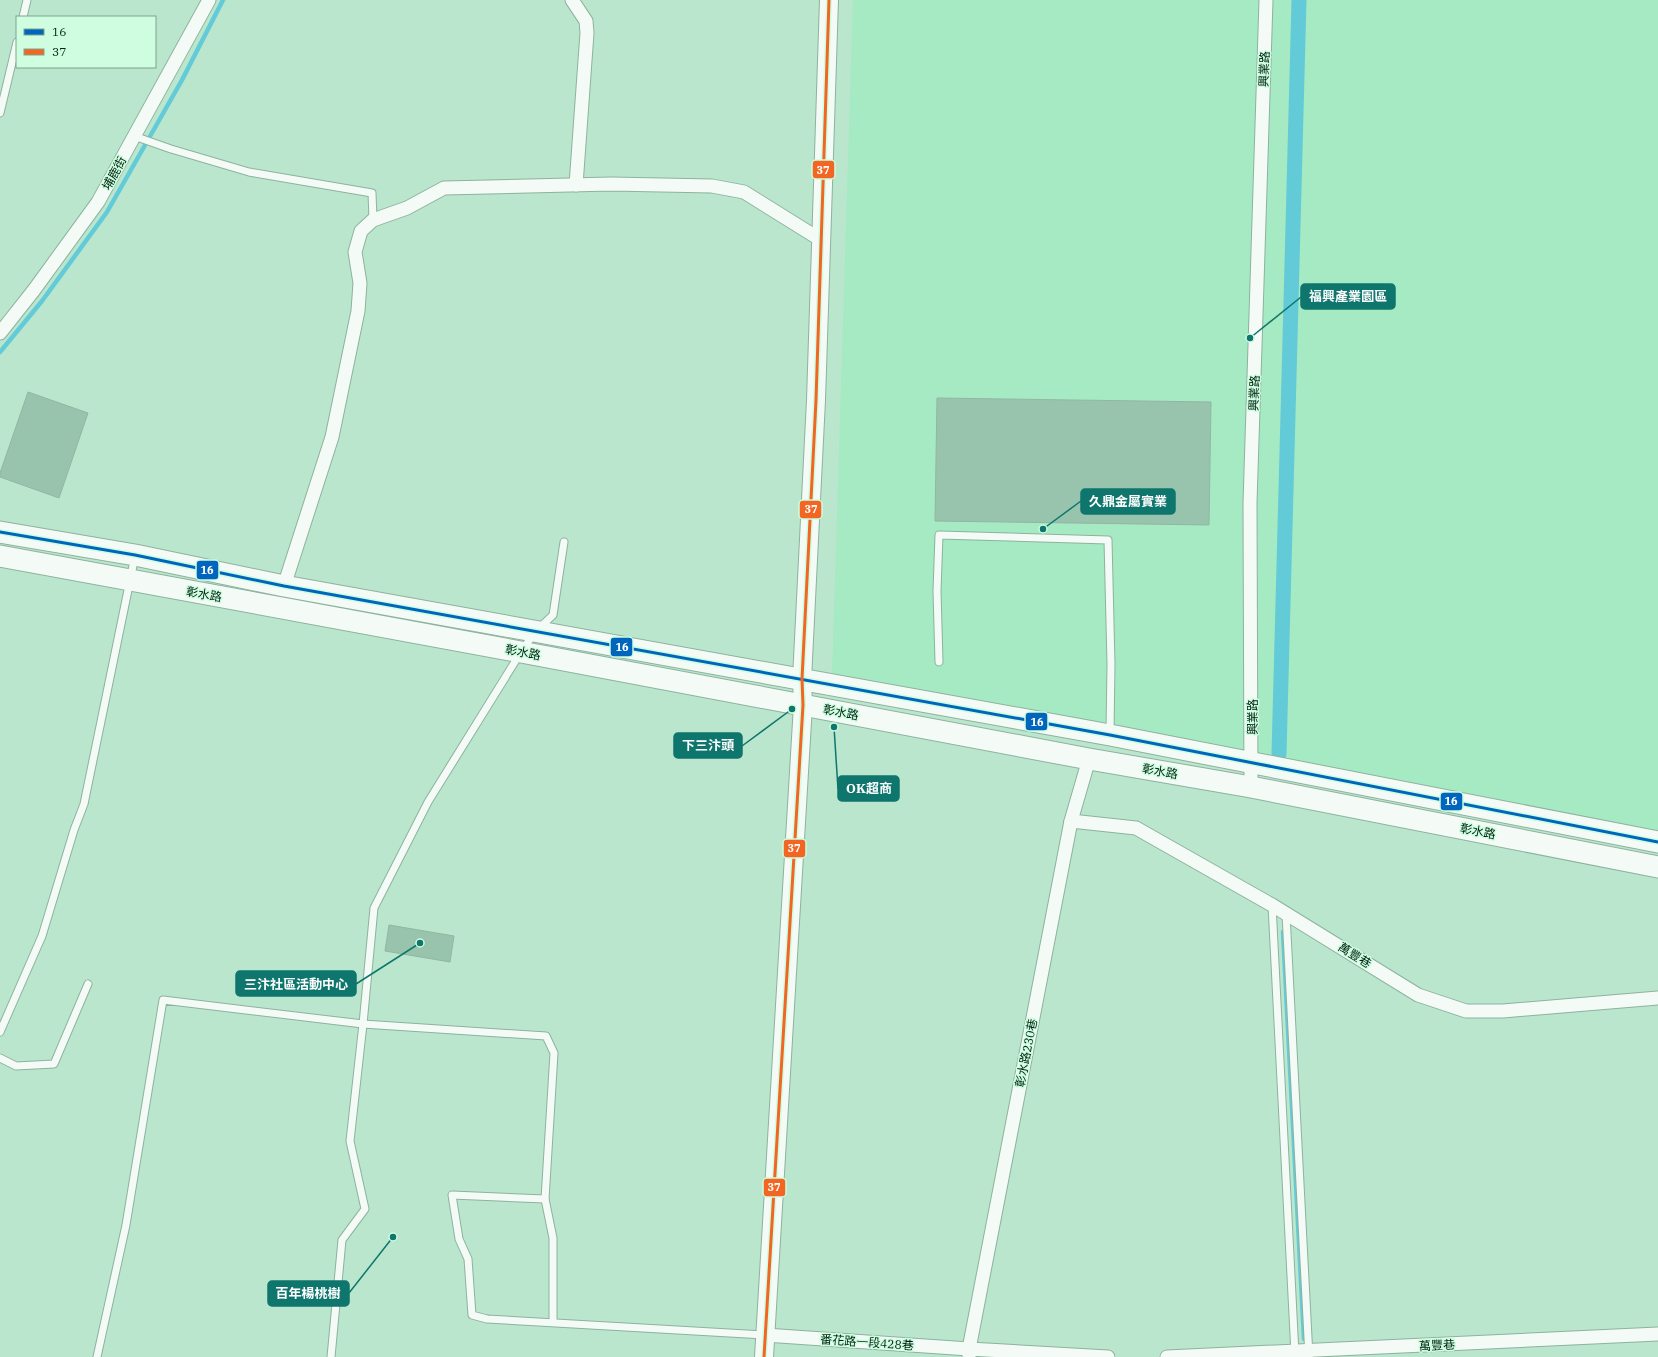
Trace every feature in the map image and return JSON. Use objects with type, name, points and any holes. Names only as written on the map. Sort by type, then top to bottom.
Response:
[{"type":"main road","points":[[764,1357],[803,705],[802,679],[816,400],[829,0]]},
{"type":"main road","name":"彰水路","points":[[0,532],[135,555],[284,586],[535,632],[1110,735],[1658,842]]},
{"type":"main road","name":"彰水路","points":[[0,556],[1089,759],[1251,787],[1658,867]]},
{"type":"street","name":"埔鹿街","points":[[0,333],[34,290],[98,202],[209,0]]},
{"type":"street","points":[[572,0],[586,21],[587,32],[576,185]]},
{"type":"street","name":"興業路","points":[[1251,787],[1250,503],[1266,0]]},
{"type":"street","points":[[284,586],[332,437],[358,312],[360,282],[355,252],[361,231],[373,220],[407,208],[444,188],[611,184],[712,186],[744,192],[821,240]]},
{"type":"street","name":"彰水路230巷","points":[[969,1353],[1071,821],[1089,759]]},
{"type":"street","name":"萬豐巷","points":[[1071,821],[1136,828],[1272,905],[1418,995],[1466,1011],[1503,1011],[1658,998]]},
{"type":"street","name":"萬豐巷","points":[[1167,1357],[1309,1354],[1658,1334]]},
{"type":"street","name":"番花路一段428巷","points":[[765,1335],[969,1353]]},
{"type":"street","points":[[969,1353],[1108,1357]]},
{"type":"lane","points":[[23,16],[27,0]]},
{"type":"lane","points":[[0,113],[16,46]]},
{"type":"lane","points":[[134,136],[171,149],[249,172],[372,194],[373,220]]},
{"type":"lane","points":[[939,662],[937,591],[939,535],[1108,540],[1111,664],[1110,735]]},
{"type":"lane","points":[[331,1357],[342,1240],[365,1209],[350,1141],[374,908],[428,802],[521,652],[535,632],[552,615],[564,542]]},
{"type":"lane","points":[[0,1032],[42,936],[74,830],[84,804],[135,555]]},
{"type":"lane","points":[[1272,905],[1295,1354]]},
{"type":"lane","points":[[1286,914],[1309,1354]]},
{"type":"lane","points":[[0,1058],[16,1066],[54,1064],[88,984]]},
{"type":"lane","points":[[97,1357],[126,1225],[163,1000],[363,1024],[546,1036],[554,1053],[546,1199],[553,1238],[553,1322]]},
{"type":"lane","points":[[546,1199],[452,1195],[460,1239],[468,1259],[472,1315],[487,1319],[765,1335]]},
{"type":"shaded area","points":[[853,0],[1658,0],[1658,835],[832,677]]},
{"type":"building","points":[[28,392],[88,413],[59,498],[0,477],[0,473]]},
{"type":"building","points":[[937,398],[1211,402],[1209,525],[935,521]]},
{"type":"building","points":[[389,925],[454,936],[450,962],[385,951]]},
{"type":"waterway","points":[[0,352],[42,301],[107,212],[182,80],[223,0]]},
{"type":"waterway","points":[[1279,754],[1299,0]]},
{"type":"waterway","points":[[1283,932],[1304,1339]]},
{"type":"transit line","name":"37","points":[[764,1357],[803,705],[802,679],[816,400],[829,0]]},
{"type":"transit line","name":"16","points":[[0,532],[135,555],[284,586],[1110,735],[1658,842]]},
{"type":"place","name":"福興產業園區","points":[[1250,338]]},
{"type":"place","name":"久鼎金屬實業","points":[[1043,529]]},
{"type":"place","name":"下三汴頭","points":[[792,709]]},
{"type":"place","name":"OK超商","points":[[834,727]]},
{"type":"place","name":"三汴社區活動中心","points":[[420,943]]},
{"type":"place","name":"百年楊桃樹","points":[[393,1237]]}]
